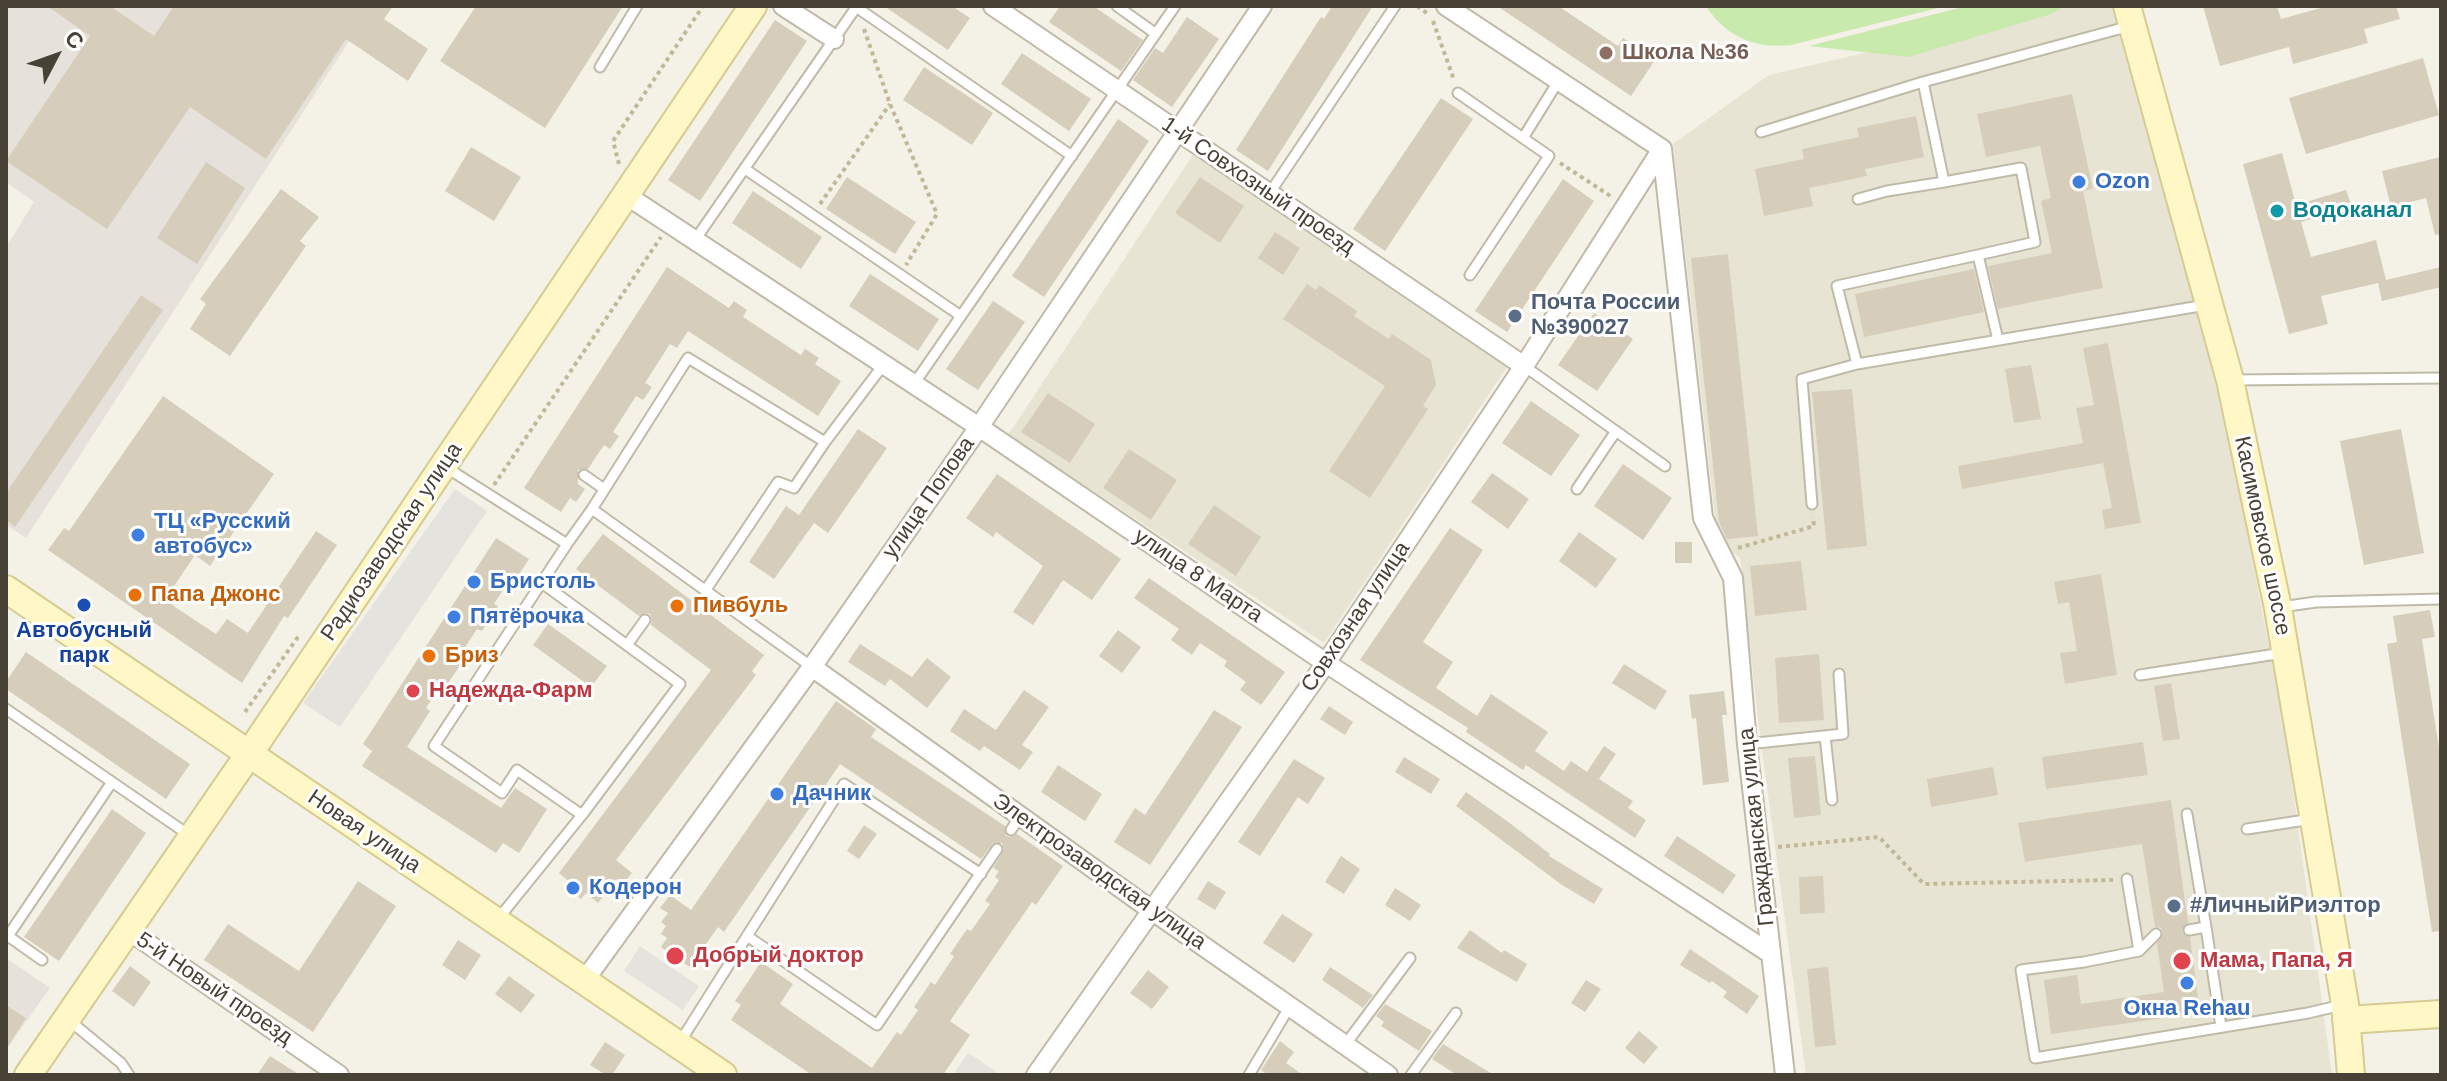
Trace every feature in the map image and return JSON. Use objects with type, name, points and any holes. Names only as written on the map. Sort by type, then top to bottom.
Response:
[{"type":"street","points":[[783,6],[834,39]]},
{"type":"street","name":"1-й Совхозный проезд","points":[[993,6],[1524,366]]},
{"type":"street","name":"улица Попова","points":[[584,981],[812,667],[979,427],[1262,6]]},
{"type":"street","points":[[1446,6],[1662,149],[1703,518],[1721,553]]},
{"type":"street","name":"Радиозаводская улица","points":[[28,1075],[249,754],[626,195],[746,11]]},
{"type":"street","name":"Касимовское шоссе","points":[[2129,16],[2230,380],[2278,608],[2346,1012],[2351,1075]]},
{"type":"street","name":"Совхозная улица","points":[[1036,1075],[1326,663],[1524,366],[1662,149]]},
{"type":"street","name":"улица 8 Марта","points":[[626,195],[979,427],[1326,663],[1771,954]]},
{"type":"street","name":"Гражданская улица","points":[[1721,553],[1733,578],[1747,744],[1785,1075]]},
{"type":"street","name":"Новая улица","points":[[6,589],[723,1075]]},
{"type":"street","name":"Электрозаводская улица","points":[[812,667],[1015,823],[1150,909],[1388,1075]]},
{"type":"street","name":"5-й Новый проезд","points":[[128,930],[339,1075]]},
{"type":"street","points":[[2346,1012],[2441,1014]]},
{"type":"lane","points":[[600,67],[637,6]]},
{"type":"lane","points":[[1117,6],[1156,34]]},
{"type":"lane","points":[[914,384],[1175,6]]},
{"type":"lane","points":[[1269,194],[1395,6]]},
{"type":"lane","points":[[695,240],[857,7],[1072,156]]},
{"type":"lane","points":[[1761,132],[2129,16]]},
{"type":"lane","points":[[1523,138],[1559,80]]},
{"type":"lane","points":[[1923,82],[1944,182]]},
{"type":"lane","points":[[1458,93],[1549,156],[1470,275]]},
{"type":"lane","points":[[1857,364],[1837,286],[2035,242],[2021,168],[1887,191],[1858,199]]},
{"type":"lane","points":[[745,169],[961,316]]},
{"type":"lane","points":[[1978,255],[1998,340]]},
{"type":"lane","points":[[1812,504],[1802,379],[1857,364],[2209,304]]},
{"type":"lane","points":[[582,815],[517,770],[502,793],[434,746],[688,358],[825,442]]},
{"type":"lane","points":[[705,591],[778,482],[794,488],[884,364]]},
{"type":"lane","points":[[1524,366],[1665,466]]},
{"type":"lane","points":[[2230,380],[2441,378]]},
{"type":"lane","points":[[1577,489],[1616,431]]},
{"type":"lane","points":[[444,465],[567,544]]},
{"type":"lane","points":[[584,475],[604,489]]},
{"type":"lane","points":[[592,509],[812,667]]},
{"type":"lane","points":[[496,922],[582,815],[680,684],[542,583]]},
{"type":"lane","points":[[2278,608],[2316,602],[2441,599]]},
{"type":"lane","points":[[627,645],[645,620]]},
{"type":"lane","points":[[2140,675],[2286,653]]},
{"type":"lane","points":[[1747,744],[1843,734],[1839,674]]},
{"type":"lane","points":[[6,709],[192,837]]},
{"type":"lane","points":[[1825,736],[1832,800]]},
{"type":"lane","points":[[42,960],[8,936],[112,782]]},
{"type":"lane","points":[[678,1045],[844,784],[981,874]]},
{"type":"lane","points":[[2187,814],[2221,1027]]},
{"type":"lane","points":[[2247,829],[2315,818]]},
{"type":"lane","points":[[747,936],[877,1025],[997,849]]},
{"type":"lane","points":[[2127,879],[2139,951]]},
{"type":"lane","points":[[2189,930],[2206,927]]},
{"type":"lane","points":[[2156,934],[2139,951],[2021,970],[2035,1058],[2308,1013],[2346,1012]]},
{"type":"lane","points":[[1345,1045],[1410,958]]},
{"type":"lane","points":[[1249,1075],[1290,1006]]},
{"type":"lane","points":[[1411,1075],[1456,1013]]},
{"type":"lane","points":[[67,1018],[121,1063],[129,1075]]},
{"type":"path","points":[[1417,6],[1431,16],[1458,93]]},
{"type":"path","points":[[857,7],[890,104],[937,214],[900,274]]},
{"type":"path","points":[[812,214],[890,104]]},
{"type":"path","points":[[1549,156],[1615,199]]},
{"type":"path","points":[[488,493],[670,224]]},
{"type":"path","points":[[1721,553],[1814,526],[1812,504]]},
{"type":"path","points":[[1759,848],[1879,837],[1924,884],[2127,879]]},
{"type":"shaded area","points":[[6,6],[372,6],[26,538],[6,525],[6,247],[34,202],[6,182]]},
{"type":"shaded area","points":[[2068,6],[2116,6],[2216,385],[2285,732],[2332,1075],[1806,1075],[1760,736],[1740,558],[1718,543],[1673,144],[1769,75]]},
{"type":"shaded area","points":[[1193,155],[1507,367],[1324,643],[1008,435]]},
{"type":"shaded area","points":[[455,489],[487,511],[340,727],[303,703]]},
{"type":"shaded area","points":[[640,946],[699,986],[683,1010],[624,971]]},
{"type":"shaded area","points":[[6,958],[50,988],[6,1050]]},
{"type":"shaded area","points":[[968,1053],[984,1063],[1000,1075],[953,1075]]},
{"type":"green space","points":[[1706,6],[1946,6],[1778,46],[1742,39],[1723,26]]},
{"type":"green space","points":[[1967,6],[2065,6],[2051,14],[1909,57],[1809,46]]},
{"type":"building","points":[[47,6],[110,6],[154,36],[174,6],[393,6],[384,19],[428,49],[408,81],[346,39],[266,159],[190,107],[107,229],[6,161],[90,36]]},
{"type":"building","points":[[476,6],[623,6],[545,128],[440,61]]},
{"type":"building","points":[[884,6],[952,6],[970,18],[948,50]]},
{"type":"building","points":[[1060,6],[1093,6],[1143,40],[1121,71],[1049,22]]},
{"type":"building","points":[[1332,6],[1373,6],[1268,171],[1236,150],[1321,17],[1324,19]]},
{"type":"building","name":"Школа №36","points":[[1497,6],[1558,6],[1618,46],[1623,38],[1655,60],[1631,96]]},
{"type":"building","points":[[2203,6],[2277,6],[2281,19],[2328,6],[2396,6],[2400,19],[2364,29],[2368,43],[2293,64],[2289,47],[2220,66]]},
{"type":"building","points":[[1187,17],[1219,39],[1172,107],[1133,80],[1155,48],[1163,53]]},
{"type":"building","points":[[775,20],[807,41],[700,201],[668,180]]},
{"type":"building","points":[[1022,53],[1091,99],[1069,131],[1001,84]]},
{"type":"building","points":[[2423,58],[2439,115],[2306,154],[2289,98]]},
{"type":"building","points":[[924,67],[993,113],[972,145],[903,100]]},
{"type":"building","points":[[2072,94],[2093,189],[2083,191],[2103,288],[1998,309],[1988,266],[2052,253],[2041,201],[2051,198],[2040,146],[1986,157],[1977,114]]},
{"type":"building","points":[[1441,98],[1473,119],[1385,251],[1353,229]]},
{"type":"building","points":[[1916,116],[1924,157],[1865,169],[1867,176],[1809,188],[1813,206],[1764,216],[1755,169],[1804,159],[1802,149],[1859,137],[1857,128]]},
{"type":"building","points":[[1118,119],[1149,141],[1044,297],[1012,276]]},
{"type":"building","points":[[471,147],[521,177],[494,221],[445,191]]},
{"type":"building","points":[[2282,153],[2296,205],[2346,190],[2352,207],[2301,222],[2311,257],[2376,240],[2386,280],[2441,267],[2441,287],[2382,301],[2378,283],[2321,296],[2328,324],[2289,334],[2243,164]]},
{"type":"building","points":[[2441,157],[2441,234],[2435,235],[2426,198],[2391,207],[2382,171]]},
{"type":"building","points":[[206,162],[245,188],[197,264],[157,238]]},
{"type":"building","points":[[847,177],[916,222],[895,254],[826,209]]},
{"type":"building","points":[[1200,177],[1244,206],[1220,243],[1175,213]]},
{"type":"building","points":[[1563,179],[1594,201],[1507,332],[1475,311]]},
{"type":"building","points":[[281,189],[319,217],[300,241],[306,246],[230,356],[190,329],[206,304],[200,299]]},
{"type":"building","points":[[753,191],[822,237],[801,269],[732,223]]},
{"type":"building","points":[[1275,232],[1300,248],[1283,275],[1258,258]]},
{"type":"building","points":[[1728,254],[1758,536],[1727,539],[1719,522],[1691,258]]},
{"type":"building","points":[[667,267],[729,308],[734,301],[747,310],[743,317],[801,355],[805,349],[819,358],[815,364],[841,381],[818,416],[688,331],[677,348],[670,344],[645,383],[652,387],[643,400],[636,396],[613,432],[619,436],[610,449],[604,445],[588,469],[578,470],[578,484],[585,489],[576,502],[570,498],[561,512],[524,488]]},
{"type":"building","points":[[1974,269],[1984,312],[1864,337],[1855,294]]},
{"type":"building","points":[[870,274],[939,319],[918,351],[849,306]]},
{"type":"building","points":[[1307,284],[1316,290],[1319,285],[1357,311],[1354,316],[1389,339],[1392,334],[1431,360],[1436,385],[1423,406],[1428,409],[1370,498],[1329,471],[1385,386],[1283,319]]},
{"type":"building","points":[[141,295],[163,310],[15,527],[6,520],[6,493]]},
{"type":"building","points":[[993,301],[1025,322],[978,390],[946,369]]},
{"type":"building","points":[[1594,313],[1633,339],[1597,391],[1558,365]]},
{"type":"building","points":[[2108,343],[2141,523],[2105,529],[2102,510],[2112,508],[2103,463],[1962,489],[1958,466],[2083,443],[2076,408],[2094,405],[2083,348]]},
{"type":"building","points":[[2031,365],[2041,419],[2014,423],[2005,369]]},
{"type":"building","points":[[1852,389],[1867,546],[1827,550],[1812,392]]},
{"type":"building","points":[[1048,393],[1095,424],[1070,463],[1021,432]]},
{"type":"building","points":[[163,396],[274,474],[210,566],[195,555],[166,598],[175,607],[216,634],[227,619],[248,633],[316,531],[337,545],[288,618],[284,616],[242,683],[48,550],[64,528],[69,531]]},
{"type":"building","points":[[1531,401],[1580,435],[1551,476],[1502,443]]},
{"type":"building","points":[[858,429],[887,448],[828,533],[814,523],[774,579],[749,562],[786,506],[799,515]]},
{"type":"building","points":[[2401,429],[2424,553],[2364,565],[2340,441]]},
{"type":"building","points":[[1129,449],[1177,480],[1151,520],[1103,488]]},
{"type":"building","points":[[1623,464],[1672,498],[1643,540],[1594,506]]},
{"type":"building","points":[[1492,473],[1529,499],[1508,529],[1471,502]]},
{"type":"building","points":[[997,474],[1121,559],[1092,600],[1063,580],[1033,625],[1013,612],[1043,566],[996,532],[993,537],[966,518]]},
{"type":"building","points":[[1214,505],[1261,537],[1236,576],[1188,544]]},
{"type":"building","points":[[1450,528],[1483,550],[1423,642],[1453,662],[1436,688],[1477,716],[1491,694],[1548,732],[1535,751],[1564,771],[1571,761],[1587,772],[1604,746],[1616,754],[1599,779],[1633,801],[1628,808],[1646,820],[1635,838],[1526,765],[1523,770],[1466,732],[1468,728],[1360,660]]},
{"type":"building","points":[[1579,532],[1617,559],[1596,588],[1559,561]]},
{"type":"building","points":[[603,534],[764,655],[752,671],[756,675],[616,860],[632,873],[623,884],[616,879],[598,903],[586,893],[581,899],[567,888],[571,883],[559,873],[711,670],[651,625],[650,614],[639,616],[576,569]]},
{"type":"building","points":[[496,538],[529,559],[516,579],[512,576],[482,631],[477,629],[458,658],[463,661],[446,686],[442,683],[426,708],[430,711],[407,747],[501,808],[515,788],[547,809],[519,853],[503,843],[496,853],[362,766],[372,751],[363,744]]},
{"type":"building","points":[[1675,542],[1692,542],[1692,563],[1675,563]]},
{"type":"building","points":[[1801,561],[1807,610],[1755,616],[1750,566]]},
{"type":"building","points":[[2101,574],[2117,675],[2065,684],[2060,653],[2077,651],[2069,602],[2058,604],[2054,582]]},
{"type":"building","points":[[1149,578],[1285,672],[1261,705],[1240,690],[1246,682],[1224,666],[1227,661],[1200,643],[1192,655],[1171,640],[1179,629],[1134,598]]},
{"type":"building","points":[[2430,610],[2435,637],[2422,639],[2441,761],[2441,931],[2432,932],[2387,644],[2397,642],[2393,616]]},
{"type":"building","points":[[548,624],[607,666],[591,687],[533,645]]},
{"type":"building","points":[[1118,630],[1141,647],[1122,673],[1099,656]]},
{"type":"building","points":[[860,644],[912,677],[927,658],[951,677],[927,708],[890,679],[885,686],[848,662]]},
{"type":"building","points":[[26,652],[190,764],[166,799],[6,689],[6,682]]},
{"type":"building","points":[[1819,654],[1824,720],[1779,723],[1775,658]]},
{"type":"building","points":[[1624,664],[1667,691],[1655,710],[1612,683]]},
{"type":"building","points":[[2171,683],[2180,739],[2163,741],[2154,686]]},
{"type":"building","points":[[1024,690],[1049,707],[1022,745],[1033,752],[1020,770],[984,746],[980,751],[950,731],[964,709],[996,730]]},
{"type":"building","points":[[1724,691],[1727,715],[1722,715],[1729,782],[1703,785],[1696,718],[1692,719],[1689,695]]},
{"type":"building","points":[[836,701],[876,729],[871,737],[1005,826],[1006,836],[1017,834],[1063,866],[1036,905],[1032,902],[950,1021],[970,1035],[943,1075],[812,1075],[731,1020],[741,1005],[735,1001],[761,962],[793,984],[780,1004],[872,1068],[897,1032],[901,1035],[918,1010],[914,1007],[931,982],[935,985],[954,956],[950,954],[990,904],[985,901],[999,880],[995,877],[999,871],[993,868],[1004,850],[1002,843],[993,843],[981,859],[840,764],[724,932],[718,927],[690,967],[681,961],[678,966],[666,958],[669,953],[661,947],[667,938],[661,934],[666,926],[661,922],[668,913],[660,908],[670,895],[691,910]]},
{"type":"building","points":[[1329,706],[1353,722],[1345,735],[1320,719]]},
{"type":"building","points":[[1214,710],[1242,727],[1150,865],[1114,842],[1135,808],[1145,815]]},
{"type":"building","points":[[2143,742],[2148,775],[2046,789],[2042,757]]},
{"type":"building","points":[[1815,756],[1821,815],[1794,818],[1788,758]]},
{"type":"building","points":[[1404,757],[1440,779],[1431,794],[1395,772]]},
{"type":"building","points":[[1294,759],[1325,778],[1308,804],[1298,797],[1260,856],[1238,842]]},
{"type":"building","points":[[1058,765],[1102,794],[1085,821],[1041,792]]},
{"type":"building","points":[[1993,767],[1998,795],[1931,807],[1927,779]]},
{"type":"building","points":[[1466,792],[1549,856],[1603,889],[1594,904],[1562,885],[1456,806]]},
{"type":"building","points":[[2171,800],[2188,923],[2182,931],[2190,937],[2200,1013],[2051,1034],[2044,980],[2077,975],[2081,1004],[2164,992],[2157,943],[2163,933],[2161,928],[2155,927],[2142,844],[2025,862],[2018,823]]},
{"type":"building","points":[[112,809],[146,833],[59,961],[24,937]]},
{"type":"building","points":[[864,825],[877,834],[859,859],[847,851]]},
{"type":"building","points":[[1677,836],[1736,875],[1723,894],[1664,856]]},
{"type":"building","points":[[1341,856],[1360,869],[1344,894],[1325,882]]},
{"type":"building","points":[[1823,876],[1825,913],[1800,914],[1799,877]]},
{"type":"building","points":[[358,881],[396,906],[313,1032],[204,960],[228,924],[299,971]]},
{"type":"building","points":[[1208,881],[1226,892],[1215,910],[1197,899]]},
{"type":"building","points":[[1395,888],[1421,905],[1410,921],[1385,905]]},
{"type":"building","points":[[1282,914],[1313,934],[1294,963],[1263,943]]},
{"type":"building","points":[[1470,930],[1502,953],[1504,950],[1527,964],[1517,982],[1457,948]]},
{"type":"building","points":[[458,940],[481,955],[465,980],[442,965]]},
{"type":"building","points":[[1690,949],[1759,996],[1747,1014],[1723,997],[1727,992],[1712,981],[1710,983],[1680,965]]},
{"type":"building","points":[[130,966],[151,982],[134,1007],[112,991]]},
{"type":"building","points":[[1330,967],[1373,995],[1363,1008],[1322,980]]},
{"type":"building","points":[[1828,967],[1836,1045],[1815,1047],[1807,969]]},
{"type":"building","points":[[1148,970],[1169,987],[1152,1009],[1130,993]]},
{"type":"building","points":[[509,976],[535,995],[521,1013],[495,994]]},
{"type":"building","points":[[1586,980],[1601,989],[1585,1012],[1571,1003]]},
{"type":"building","points":[[1385,1004],[1432,1031],[1419,1051],[1381,1026],[1384,1022],[1376,1016]]},
{"type":"building","points":[[6,1005],[26,1018],[6,1049]]},
{"type":"building","points":[[1639,1031],[1658,1047],[1644,1064],[1625,1048]]},
{"type":"building","points":[[1280,1041],[1294,1052],[1286,1063],[1303,1075],[1268,1075],[1261,1070]]},
{"type":"building","points":[[605,1042],[625,1055],[612,1075],[606,1075],[590,1065]]},
{"type":"building","points":[[1443,1044],[1494,1075],[1457,1075],[1432,1059]]},
{"type":"building","points":[[270,1056],[300,1075],[257,1075]]},
{"type":"place","name":"Школа №36","points":[[1606,53]]},
{"type":"place","name":"Ozon","points":[[2079,182]]},
{"type":"place","name":"Водоканал","points":[[2277,211]]},
{"type":"place","name":"Почта России №390027","points":[[1515,316]]},
{"type":"place","name":"ТЦ «Русский автобус»","points":[[138,535]]},
{"type":"place","name":"Бристоль","points":[[474,582]]},
{"type":"place","name":"Папа Джонс","points":[[135,595]]},
{"type":"place","name":"Автобусный парк","points":[[84,605]]},
{"type":"place","name":"Пивбуль","points":[[677,606]]},
{"type":"place","name":"Пятёрочка","points":[[454,617]]},
{"type":"place","name":"Бриз","points":[[429,656]]},
{"type":"place","name":"Надежда-Фарм","points":[[413,691]]},
{"type":"place","name":"Дачник","points":[[777,794]]},
{"type":"place","name":"Кодерон","points":[[573,888]]},
{"type":"place","name":"#ЛичныйРиэлтор","points":[[2174,906]]},
{"type":"place","name":"Добрый доктор","points":[[675,956]]},
{"type":"place","name":"Мама, Папа, Я","points":[[2182,961]]},
{"type":"place","name":"Окна Rehau","points":[[2187,983]]}]
